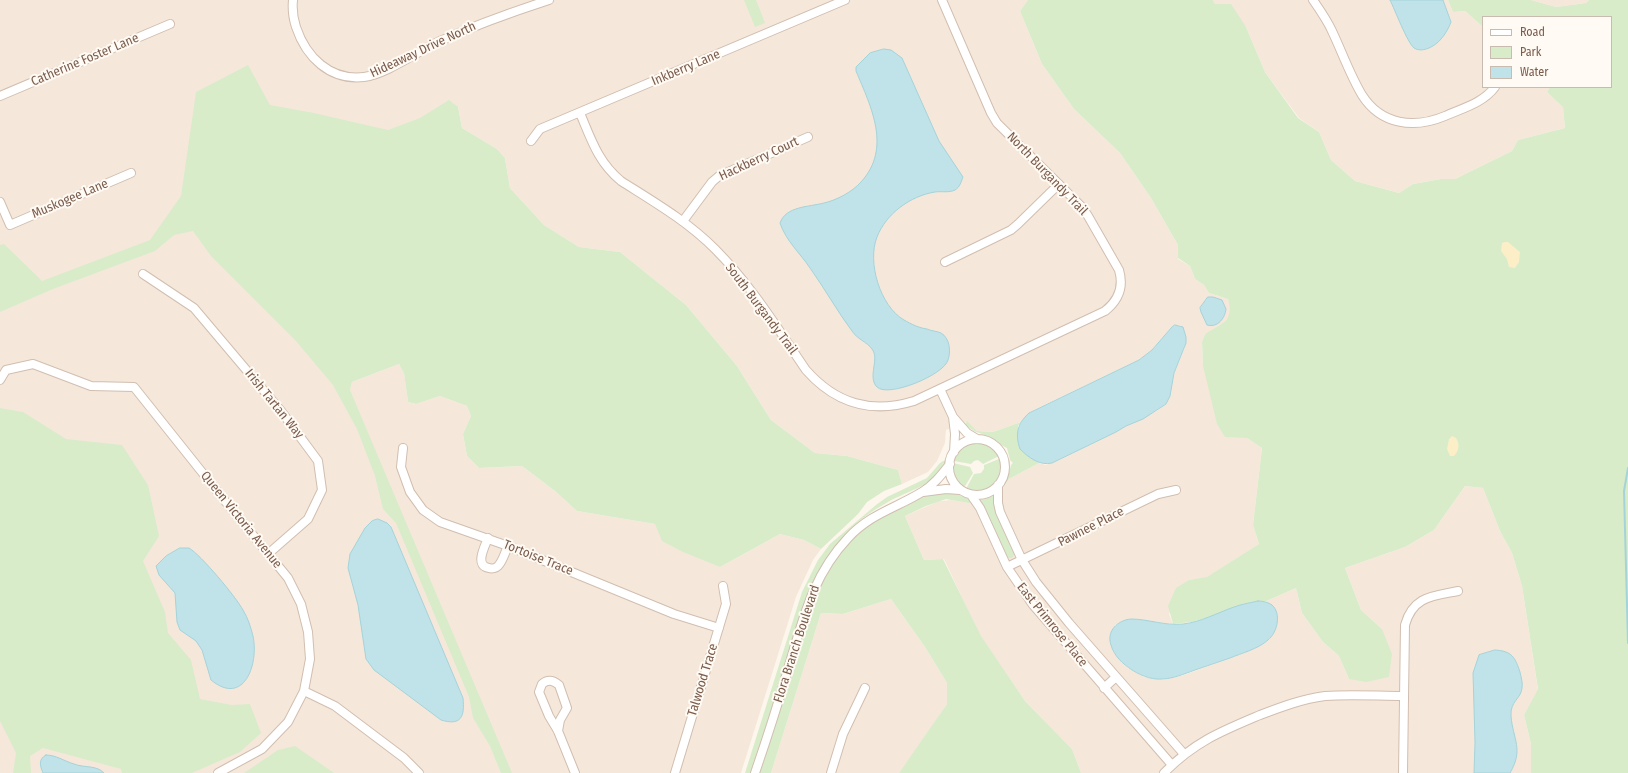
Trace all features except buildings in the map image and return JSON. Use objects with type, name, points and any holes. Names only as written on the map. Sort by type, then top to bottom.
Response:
[{"type":"street","name":"Hideaway Drive North","points":[[293,0],[294,20],[299,35],[309,54],[323,67],[346,76],[358,77],[376,74],[440,41],[475,26],[549,0]]},
{"type":"street","name":"Inkberry Lane","points":[[531,141],[540,129],[845,0]]},
{"type":"street","name":"North Burgandy Trail","points":[[940,389],[1105,311],[1116,301],[1121,286],[1121,278],[1117,266],[1088,216],[1059,184],[997,123],[991,113],[942,0]]},
{"type":"street","points":[[1313,0],[1332,30],[1363,96],[1376,110],[1392,120],[1410,124],[1428,122],[1484,98],[1494,88]]},
{"type":"street","name":"Catherine Foster Lane","points":[[0,96],[170,24]]},
{"type":"street","name":"South Burgandy Trail","points":[[580,113],[598,155],[612,174],[682,221],[714,248],[749,287],[806,370],[826,389],[849,402],[876,407],[902,405],[940,389]]},
{"type":"street","name":"Hackberry Court","points":[[682,221],[712,182],[719,176],[808,137]]},
{"type":"street","name":"Muskogee Lane","points":[[0,202],[10,225],[131,173]]},
{"type":"street","points":[[945,262],[1010,230],[1059,184]]},
{"type":"street","name":"Irish Tartan Way","points":[[143,274],[194,308],[281,411],[318,461],[322,490],[308,519],[268,554]]},
{"type":"street","name":"Queen Victoria Avenue","points":[[0,380],[6,370],[33,364],[91,386],[134,387],[288,578],[301,604],[308,632],[310,659],[304,691],[288,722],[262,749],[218,773]]},
{"type":"street","points":[[940,389],[953,417],[967,433],[977,439],[992,444],[1002,456],[1005,468],[998,485],[989,492],[971,495]]},
{"type":"street","name":"Flora Branch Boulevard","points":[[755,773],[805,612],[812,592],[822,572],[834,555],[859,527],[880,513],[922,492],[938,478],[950,464],[954,452],[955,434],[953,417]]},
{"type":"street","points":[[954,452],[964,443],[977,439]]},
{"type":"street","name":"Tortoise Trace","points":[[403,448],[401,467],[410,492],[423,510],[440,522],[488,538],[674,614],[719,628]]},
{"type":"street","points":[[950,464],[951,475],[956,486],[960,490]]},
{"type":"street","name":"East Primrose Place","points":[[998,485],[998,503],[1000,512],[1022,560],[1036,582],[1067,621],[1184,754]]},
{"type":"street","name":"Flora Branch Boulevard","points":[[922,492],[946,489],[960,490],[971,495]]},
{"type":"street","name":"Pawnee Place","points":[[1007,567],[1158,494],[1176,490]]},
{"type":"street","name":"East Primrose Place","points":[[971,495],[980,508],[1007,567],[1033,605],[1172,765]]},
{"type":"street","points":[[488,538],[481,554],[482,561],[485,566],[490,569],[497,568],[508,546]]},
{"type":"street","name":"Talwood Trace","points":[[674,773],[726,604],[723,586]]},
{"type":"street","points":[[1403,773],[1405,625],[1407,617],[1411,610],[1422,600],[1429,597],[1458,591]]},
{"type":"street","points":[[1104,688],[1116,677]]},
{"type":"street","points":[[558,731],[560,720],[567,708],[558,685],[556,682],[549,680],[542,684],[539,692],[549,716],[558,731],[575,773]]},
{"type":"street","points":[[830,773],[843,734],[865,688]]},
{"type":"street","points":[[304,691],[335,706],[404,758],[419,773]]},
{"type":"street","points":[[1164,773],[1184,754],[1206,738],[1290,704],[1307,699],[1343,695],[1404,696]]},
{"type":"shaded area","points":[[0,0],[1028,0],[1020,11],[1042,64],[1074,109],[1120,153],[1151,198],[1178,245],[1178,259],[1190,266],[1195,279],[1204,285],[1209,293],[1228,299],[1231,307],[1230,315],[1221,326],[1205,334],[1202,342],[1203,366],[1247,438],[1262,448],[1253,525],[1259,544],[1207,578],[1189,580],[1169,614],[1173,624],[1126,620],[1115,625],[1113,651],[1128,668],[1144,677],[1163,680],[1184,675],[1241,654],[1269,640],[1273,634],[1268,603],[1264,602],[1296,588],[1302,613],[1323,642],[1339,656],[1349,679],[1382,629],[1361,610],[1345,568],[1405,547],[1434,530],[1465,486],[1483,488],[1500,531],[1512,553],[1522,586],[1538,690],[1524,715],[1531,744],[1531,773],[1081,773],[1072,749],[1025,701],[980,636],[944,559],[924,560],[905,516],[939,501],[952,500],[974,504],[1000,492],[1009,479],[1039,463],[1046,465],[1059,460],[1156,411],[1166,404],[1174,373],[1185,347],[1180,325],[1172,327],[1152,350],[1139,360],[1038,408],[1029,413],[1021,422],[993,432],[977,431],[967,422],[946,430],[945,443],[937,461],[928,472],[902,484],[898,470],[847,456],[815,453],[771,420],[737,366],[686,305],[620,252],[579,247],[544,225],[510,188],[505,158],[497,149],[462,128],[458,107],[292,173],[350,389],[352,382],[399,364],[404,372],[408,402],[416,404],[440,396],[467,406],[471,416],[463,434],[467,456],[479,468],[522,466],[555,491],[577,511],[655,524],[720,567],[780,534],[804,540],[821,549],[813,560],[796,597],[741,773],[0,773]]},
{"type":"shaded area","points":[[1213,0],[1448,0],[1453,12],[1465,11],[1482,26],[1482,88],[1549,88],[1547,92],[1563,106],[1565,128],[1518,140],[1512,151],[1455,179],[1441,179],[1413,184],[1399,193],[1355,181],[1331,160],[1319,132],[1299,118],[1265,72],[1246,27],[1215,4]]},
{"type":"shaded area","points":[[1531,0],[1589,0],[1586,3],[1556,7]]},
{"type":"shaded area","points":[[891,599],[925,647],[947,683],[947,704],[923,740],[899,773],[771,773],[821,613],[843,614]]},
{"type":"green space","points":[[744,0],[756,0],[765,23],[755,27]]},
{"type":"green space","points":[[1028,0],[1213,0],[1215,4],[1231,4],[1246,27],[1265,72],[1298,118],[1319,132],[1331,160],[1355,181],[1399,193],[1413,184],[1441,179],[1455,179],[1512,151],[1518,140],[1565,128],[1563,107],[1547,92],[1549,88],[1612,88],[1612,16],[1482,16],[1482,26],[1465,11],[1453,12],[1448,0],[1531,0],[1556,7],[1586,3],[1589,0],[1628,0],[1628,773],[1531,773],[1531,744],[1524,715],[1538,689],[1522,586],[1512,553],[1500,531],[1483,488],[1465,486],[1434,530],[1405,547],[1345,568],[1361,610],[1382,629],[1392,654],[1389,677],[1366,682],[1349,679],[1339,656],[1323,642],[1302,613],[1296,588],[1264,602],[1258,601],[1236,606],[1218,615],[1191,622],[1173,624],[1168,606],[1176,588],[1189,580],[1207,577],[1259,544],[1253,525],[1262,448],[1247,438],[1225,437],[1217,424],[1203,366],[1202,342],[1205,334],[1225,321],[1230,312],[1230,306],[1228,299],[1209,293],[1204,285],[1195,279],[1190,266],[1178,258],[1178,245],[1151,198],[1120,153],[1074,109],[1042,64],[1020,11]]},
{"type":"green space","points":[[248,65],[270,105],[314,113],[388,130],[420,118],[449,100],[458,107],[462,128],[497,149],[505,158],[510,188],[544,225],[579,247],[620,252],[686,305],[737,366],[771,420],[815,453],[847,456],[898,470],[902,484],[884,491],[867,502],[858,514],[821,549],[804,540],[780,534],[720,567],[683,552],[662,541],[655,524],[577,511],[555,491],[522,466],[479,468],[467,456],[463,434],[471,416],[467,406],[440,396],[416,404],[408,402],[404,373],[399,364],[352,382],[350,390],[512,773],[501,773],[490,746],[473,718],[469,697],[396,523],[383,509],[375,476],[357,429],[333,385],[296,341],[211,256],[193,231],[174,235],[155,251],[53,289],[0,312],[0,245],[4,244],[42,281],[150,240],[181,196],[196,92]]},
{"type":"green space","points":[[0,408],[23,412],[66,439],[122,445],[148,485],[159,536],[143,561],[165,612],[168,633],[191,660],[200,699],[232,705],[250,704],[261,733],[240,752],[192,773],[122,773],[121,769],[43,748],[30,756],[31,773],[13,773],[16,753],[0,721]]},
{"type":"green space","points":[[967,421],[977,431],[993,432],[1021,422],[1018,426],[1020,449],[1039,463],[1009,479],[1000,492],[1002,484],[1013,463],[1010,460],[1007,448],[993,439],[972,430],[965,424]]},
{"type":"green space","points":[[978,442],[990,447],[999,456],[983,464],[978,460],[971,464],[954,461],[957,453],[963,447]]},
{"type":"green space","points":[[999,459],[1002,467],[1001,474],[999,480],[995,484],[984,490],[972,491],[966,489],[974,474],[981,473],[984,469],[984,465]]},
{"type":"green space","points":[[943,461],[946,461],[941,469],[928,482],[888,502],[860,521],[833,549],[824,563],[803,608],[751,773],[745,773],[802,592],[818,560],[830,544],[876,505],[887,497],[927,478]]},
{"type":"green space","points":[[953,463],[970,467],[973,473],[964,488],[955,477]]},
{"type":"green space","points":[[949,493],[965,496],[974,504],[946,499],[905,516],[924,560],[943,559],[981,636],[1025,701],[1072,749],[1081,773],[899,773],[947,704],[947,683],[925,647],[891,599],[843,614],[821,613],[771,773],[760,773],[816,595],[823,579],[838,556],[851,541],[871,523],[911,501],[927,495]]},
{"type":"green space","points":[[992,494],[994,495],[995,509],[1015,553],[1012,558],[1007,558],[980,499]]},
{"type":"green space","points":[[295,746],[334,773],[244,773],[278,750]]},
{"type":"sand","points":[[1508,242],[1520,252],[1519,262],[1515,268],[1509,267],[1507,259],[1501,251],[1502,243]]},
{"type":"sand","points":[[1452,436],[1456,438],[1458,447],[1454,456],[1450,456],[1447,449],[1449,439]]},
{"type":"water","points":[[1390,0],[1443,0],[1451,22],[1445,34],[1436,44],[1425,49],[1416,49],[1411,45]]},
{"type":"water","points":[[884,49],[891,50],[902,58],[939,141],[963,177],[959,186],[955,190],[926,194],[917,197],[900,207],[886,221],[877,237],[874,247],[875,271],[882,294],[888,305],[904,320],[918,327],[944,335],[948,342],[949,349],[948,360],[937,372],[915,383],[892,390],[883,390],[877,387],[874,383],[873,373],[875,358],[872,349],[852,331],[841,316],[810,268],[789,241],[780,223],[787,213],[793,210],[829,202],[844,195],[861,182],[870,169],[875,155],[877,141],[876,127],[856,71],[856,67],[870,53]]},
{"type":"water","points":[[1208,297],[1222,300],[1226,309],[1220,322],[1211,326],[1207,325],[1200,308]]},
{"type":"water","points":[[1175,325],[1183,327],[1186,343],[1174,373],[1170,396],[1166,404],[1143,419],[1052,463],[1048,464],[1039,462],[1020,449],[1017,434],[1018,430],[1022,421],[1029,413],[1139,360],[1152,350]]},
{"type":"water","points":[[378,519],[387,523],[391,527],[463,698],[462,715],[457,721],[448,722],[441,720],[374,670],[366,659],[358,605],[348,568],[350,554],[365,528],[372,521]]},
{"type":"water","points":[[180,548],[189,548],[202,559],[233,596],[246,616],[253,636],[254,658],[247,679],[240,685],[232,688],[223,687],[211,680],[202,650],[196,641],[180,630],[177,622],[175,593],[159,575],[156,566],[166,556]]},
{"type":"water","points":[[1258,601],[1272,605],[1277,613],[1278,618],[1276,628],[1268,640],[1260,646],[1230,658],[1178,676],[1156,679],[1141,675],[1122,662],[1114,653],[1111,645],[1110,635],[1114,627],[1126,620],[1137,619],[1170,624],[1190,623],[1237,606]]},
{"type":"water","points":[[1495,650],[1509,653],[1512,656],[1518,667],[1522,680],[1520,695],[1514,703],[1511,711],[1517,751],[1516,757],[1510,773],[1474,773],[1475,742],[1473,673],[1479,655]]},
{"type":"water","points":[[46,755],[57,757],[70,763],[98,769],[104,773],[43,773],[41,761]]},
{"type":"waterway","points":[[1628,468],[1624,491],[1628,643]]}]
